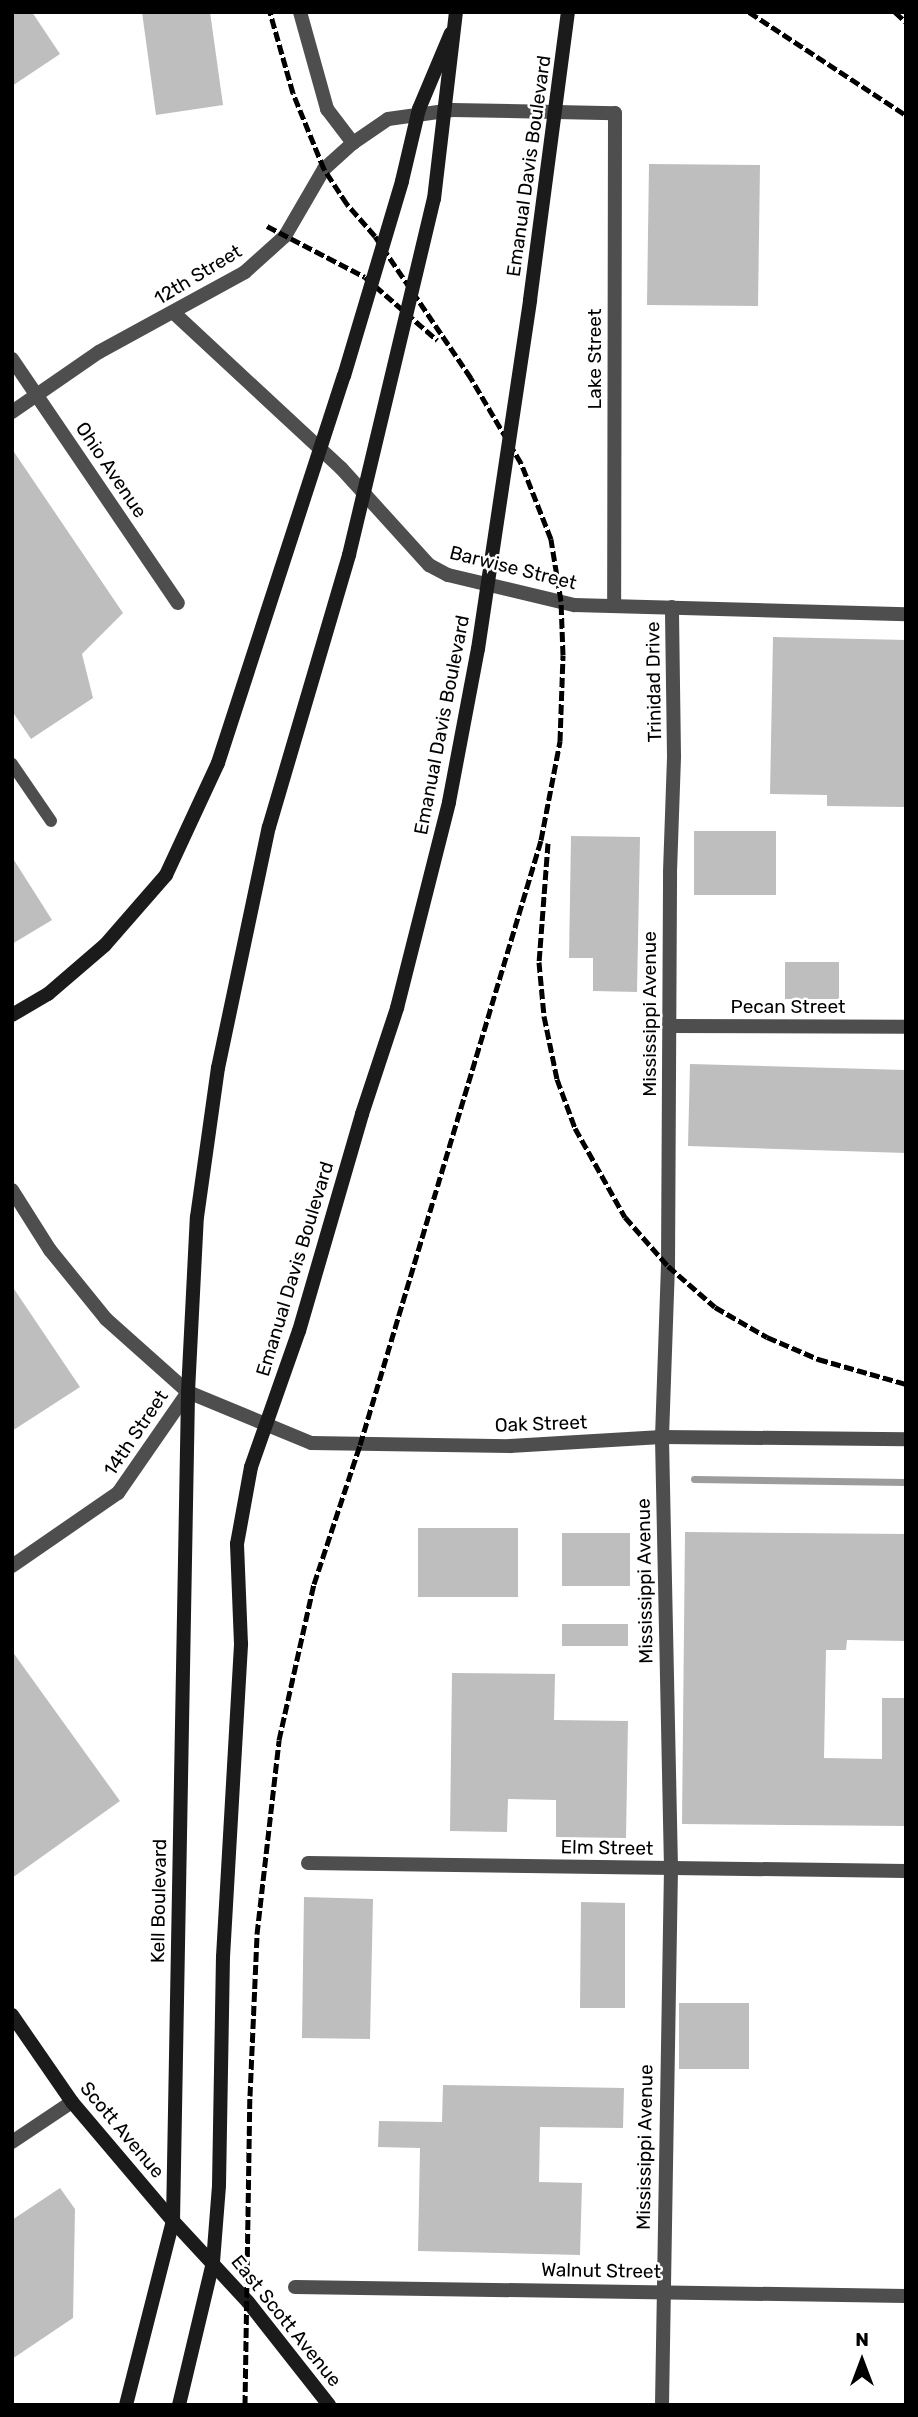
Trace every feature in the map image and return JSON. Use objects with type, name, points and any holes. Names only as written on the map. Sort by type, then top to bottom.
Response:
[{"type":"main road","points":[[187,1392],[197,1217],[218,1068],[269,827],[306,691],[349,555],[434,199],[456,12]]},
{"type":"main road","name":"Emanual Davis Boulevard","points":[[266,1425],[299,1331],[362,1114],[397,1008],[449,802],[478,649],[530,300],[568,12]]},
{"type":"main road","points":[[12,1015],[48,994],[105,945],[166,875],[218,764],[344,376],[402,181],[419,109],[452,33]]},
{"type":"main road","name":"Kell Boulevard","points":[[125,2405],[173,2221],[187,1392]]},
{"type":"main road","points":[[179,2405],[212,2262],[219,2185],[223,1957],[241,1644],[237,1544],[251,1467],[266,1425]]},
{"type":"main road","name":"Scott Avenue","points":[[12,2015],[72,2102],[173,2221],[212,2262]]},
{"type":"main road","name":"East Scott Avenue","points":[[212,2262],[248,2302],[329,2405]]},
{"type":"street","points":[[300,12],[327,109],[353,144]]},
{"type":"street","name":"12th Street","points":[[12,412],[99,352],[245,272],[285,236],[324,169],[388,119],[452,110],[615,113]]},
{"type":"street","name":"Lake Street","points":[[614,605],[615,113]]},
{"type":"street","name":"Barwise Street","points":[[174,313],[341,468],[429,565],[449,575],[574,605],[906,614]]},
{"type":"street","name":"Ohio Avenue","points":[[12,359],[178,603]]},
{"type":"street","name":"Trinidad Drive","points":[[672,607],[674,756]]},
{"type":"street","name":"Mississippi Avenue","points":[[662,2405],[671,1868],[662,1437],[668,1266],[674,756]]},
{"type":"street","name":"Pecan Street","points":[[669,1026],[906,1027]]},
{"type":"street","name":"Oak Street","points":[[12,1190],[50,1250],[106,1319],[187,1392],[311,1444],[510,1446],[662,1437],[906,1439]]},
{"type":"street","name":"14th Street","points":[[12,1566],[118,1493],[187,1392]]},
{"type":"street","name":"Elm Street","points":[[308,1863],[906,1871]]},
{"type":"street","points":[[12,2142],[72,2102]]},
{"type":"street","name":"Walnut Street","points":[[295,2287],[906,2296]]},
{"type":"lane","points":[[12,764],[51,821]]},
{"type":"building","points":[[12,12],[32,12],[60,54],[12,86]]},
{"type":"building","points":[[142,12],[210,12],[223,105],[156,115]]},
{"type":"building","points":[[649,164],[760,165],[758,306],[647,305]]},
{"type":"building","points":[[12,449],[123,613],[82,654],[93,698],[31,739],[12,711]]},
{"type":"building","points":[[773,637],[906,640],[906,807],[827,806],[827,795],[770,794]]},
{"type":"building","points":[[694,831],[776,831],[776,895],[694,895]]},
{"type":"building","points":[[571,836],[640,837],[637,992],[593,991],[593,958],[569,958]]},
{"type":"building","points":[[12,857],[52,920],[12,944]]},
{"type":"building","points":[[785,962],[839,962],[839,999],[785,999]]},
{"type":"building","points":[[690,1064],[906,1070],[906,1153],[688,1146]]},
{"type":"building","points":[[12,1286],[80,1387],[12,1431]]},
{"type":"building","points":[[418,1528],[518,1528],[518,1597],[418,1597]]},
{"type":"building","points":[[685,1532],[906,1534],[906,1641],[847,1640],[846,1650],[826,1650],[824,1758],[882,1759],[882,1698],[906,1698],[906,1826],[682,1824]]},
{"type":"building","points":[[562,1533],[630,1533],[630,1586],[562,1586]]},
{"type":"building","points":[[562,1624],[628,1624],[628,1646],[562,1646]]},
{"type":"building","points":[[12,1651],[120,1801],[12,1878]]},
{"type":"building","points":[[452,1673],[555,1674],[554,1720],[628,1721],[626,1838],[556,1837],[556,1800],[508,1799],[507,1832],[450,1831]]},
{"type":"building","points":[[304,1897],[373,1899],[370,2039],[302,2038]]},
{"type":"building","points":[[581,1902],[625,1903],[625,2008],[580,2008]]},
{"type":"building","points":[[679,2003],[749,2003],[749,2069],[679,2069]]},
{"type":"building","points":[[443,2085],[624,2088],[623,2128],[540,2127],[539,2182],[582,2183],[580,2255],[418,2251],[420,2148],[378,2147],[379,2121],[442,2122]]},
{"type":"building","points":[[60,2188],[75,2209],[73,2318],[12,2359],[12,2220]]},
{"type":"waterway","points":[[694,1479],[906,1482]]},
{"type":"railway","points":[[245,2405],[250,2096],[257,1934],[279,1740],[314,1584],[360,1445],[541,840],[560,741],[563,655],[561,601],[551,539],[521,463],[471,378],[375,236],[347,204],[324,169],[293,93],[270,12]]},
{"type":"railway","points":[[749,12],[906,115]]},
{"type":"railway","points":[[895,12],[906,22]]},
{"type":"railway","points":[[267,226],[365,277],[437,340]]},
{"type":"railway","points":[[548,843],[539,962],[544,1016],[557,1079],[575,1128],[625,1217],[668,1266],[715,1307],[767,1337],[818,1359],[906,1384]]}]
